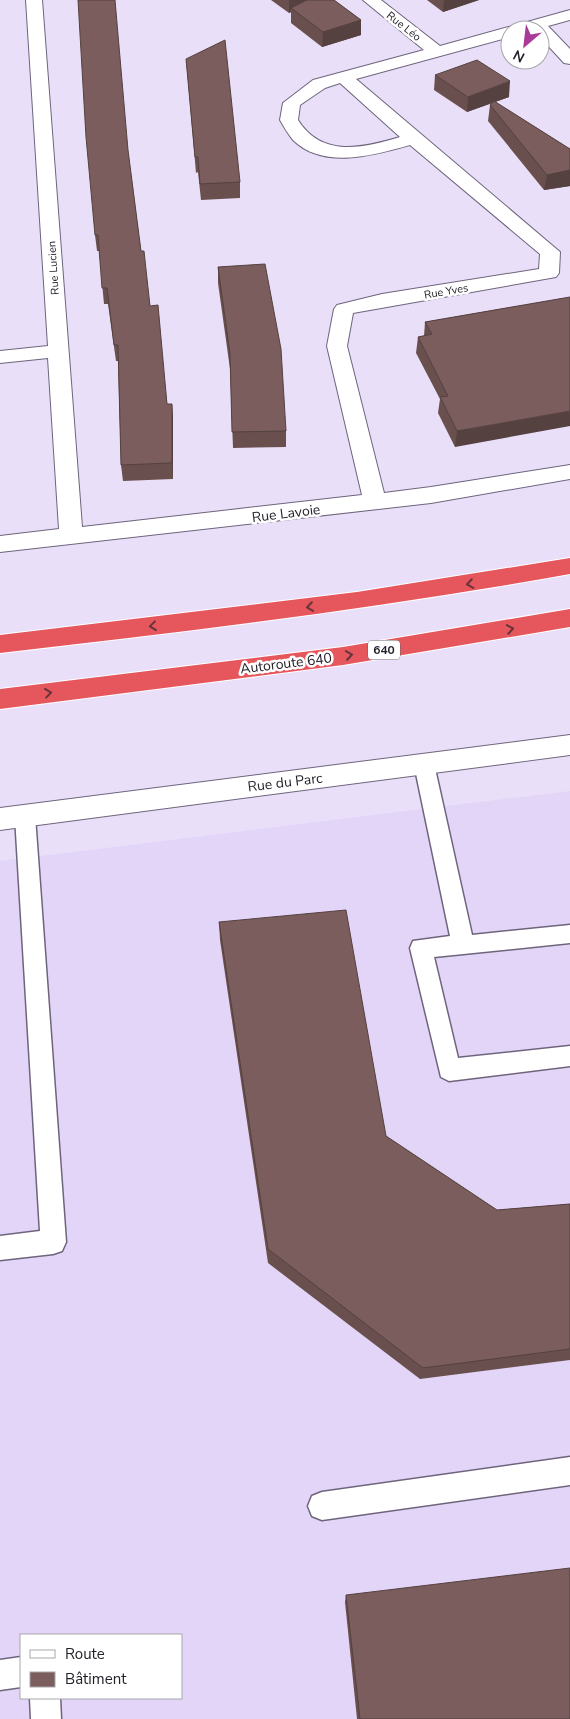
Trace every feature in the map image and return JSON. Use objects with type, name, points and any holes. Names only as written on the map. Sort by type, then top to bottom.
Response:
[{"type":"highway","points":[[0,644],[333,604],[570,566]]},
{"type":"highway","name":"Autoroute 640","points":[[0,699],[343,656],[570,618]]},
{"type":"street","name":"Rue Lucien","points":[[34,0],[71,537]]},
{"type":"street","name":"Rue Léo","points":[[371,0],[437,52]]},
{"type":"street","points":[[550,20],[570,15]]},
{"type":"street","points":[[413,139],[378,149],[339,153],[317,148],[301,137],[289,120],[292,103],[319,84],[500,35]]},
{"type":"street","points":[[550,38],[570,59]]},
{"type":"street","name":"Rue Yves","points":[[344,78],[413,139],[550,252],[549,273],[382,300],[344,309],[336,346],[375,502]]},
{"type":"street","points":[[0,357],[59,351]]},
{"type":"street","name":"Rue Lavoie","points":[[0,544],[375,502],[570,472]]},
{"type":"street","name":"Rue du Parc","points":[[0,819],[570,745]]},
{"type":"lane","points":[[424,764],[463,944]]},
{"type":"lane","points":[[0,1248],[53,1242],[26,816]]},
{"type":"lane","points":[[570,934],[421,948],[449,1070],[570,1056]]},
{"type":"lane","points":[[322,1506],[570,1471]]},
{"type":"lane","points":[[0,1675],[20,1672]]},
{"type":"lane","points":[[45,1699],[46,1719]]},
{"type":"shaded area","points":[[570,791],[570,1719],[0,1719],[0,861]]},
{"type":"building","points":[[78,0],[115,0],[128,150],[141,251],[144,251],[150,306],[158,305],[167,404],[172,404],[172,463],[121,465],[118,345],[114,345],[107,288],[102,288],[98,235],[95,235],[86,137]]},
{"type":"building","points":[[307,0],[334,0],[361,20],[323,32],[291,8]]},
{"type":"building","points":[[225,40],[240,182],[200,184],[198,157],[195,157],[186,59]]},
{"type":"building","points":[[477,60],[510,81],[468,97],[435,75]]},
{"type":"building","points":[[494,101],[570,149],[570,170],[547,175],[490,105]]},
{"type":"building","points":[[265,264],[281,349],[286,431],[232,432],[230,354],[218,267]]},
{"type":"building","points":[[570,297],[570,411],[457,431],[440,397],[448,396],[418,337],[432,334],[425,322]]},
{"type":"building","points":[[346,910],[386,1136],[497,1210],[570,1204],[570,1349],[423,1368],[268,1249],[219,922]]},
{"type":"building","points":[[570,1568],[570,1719],[360,1719],[346,1595]]}]
